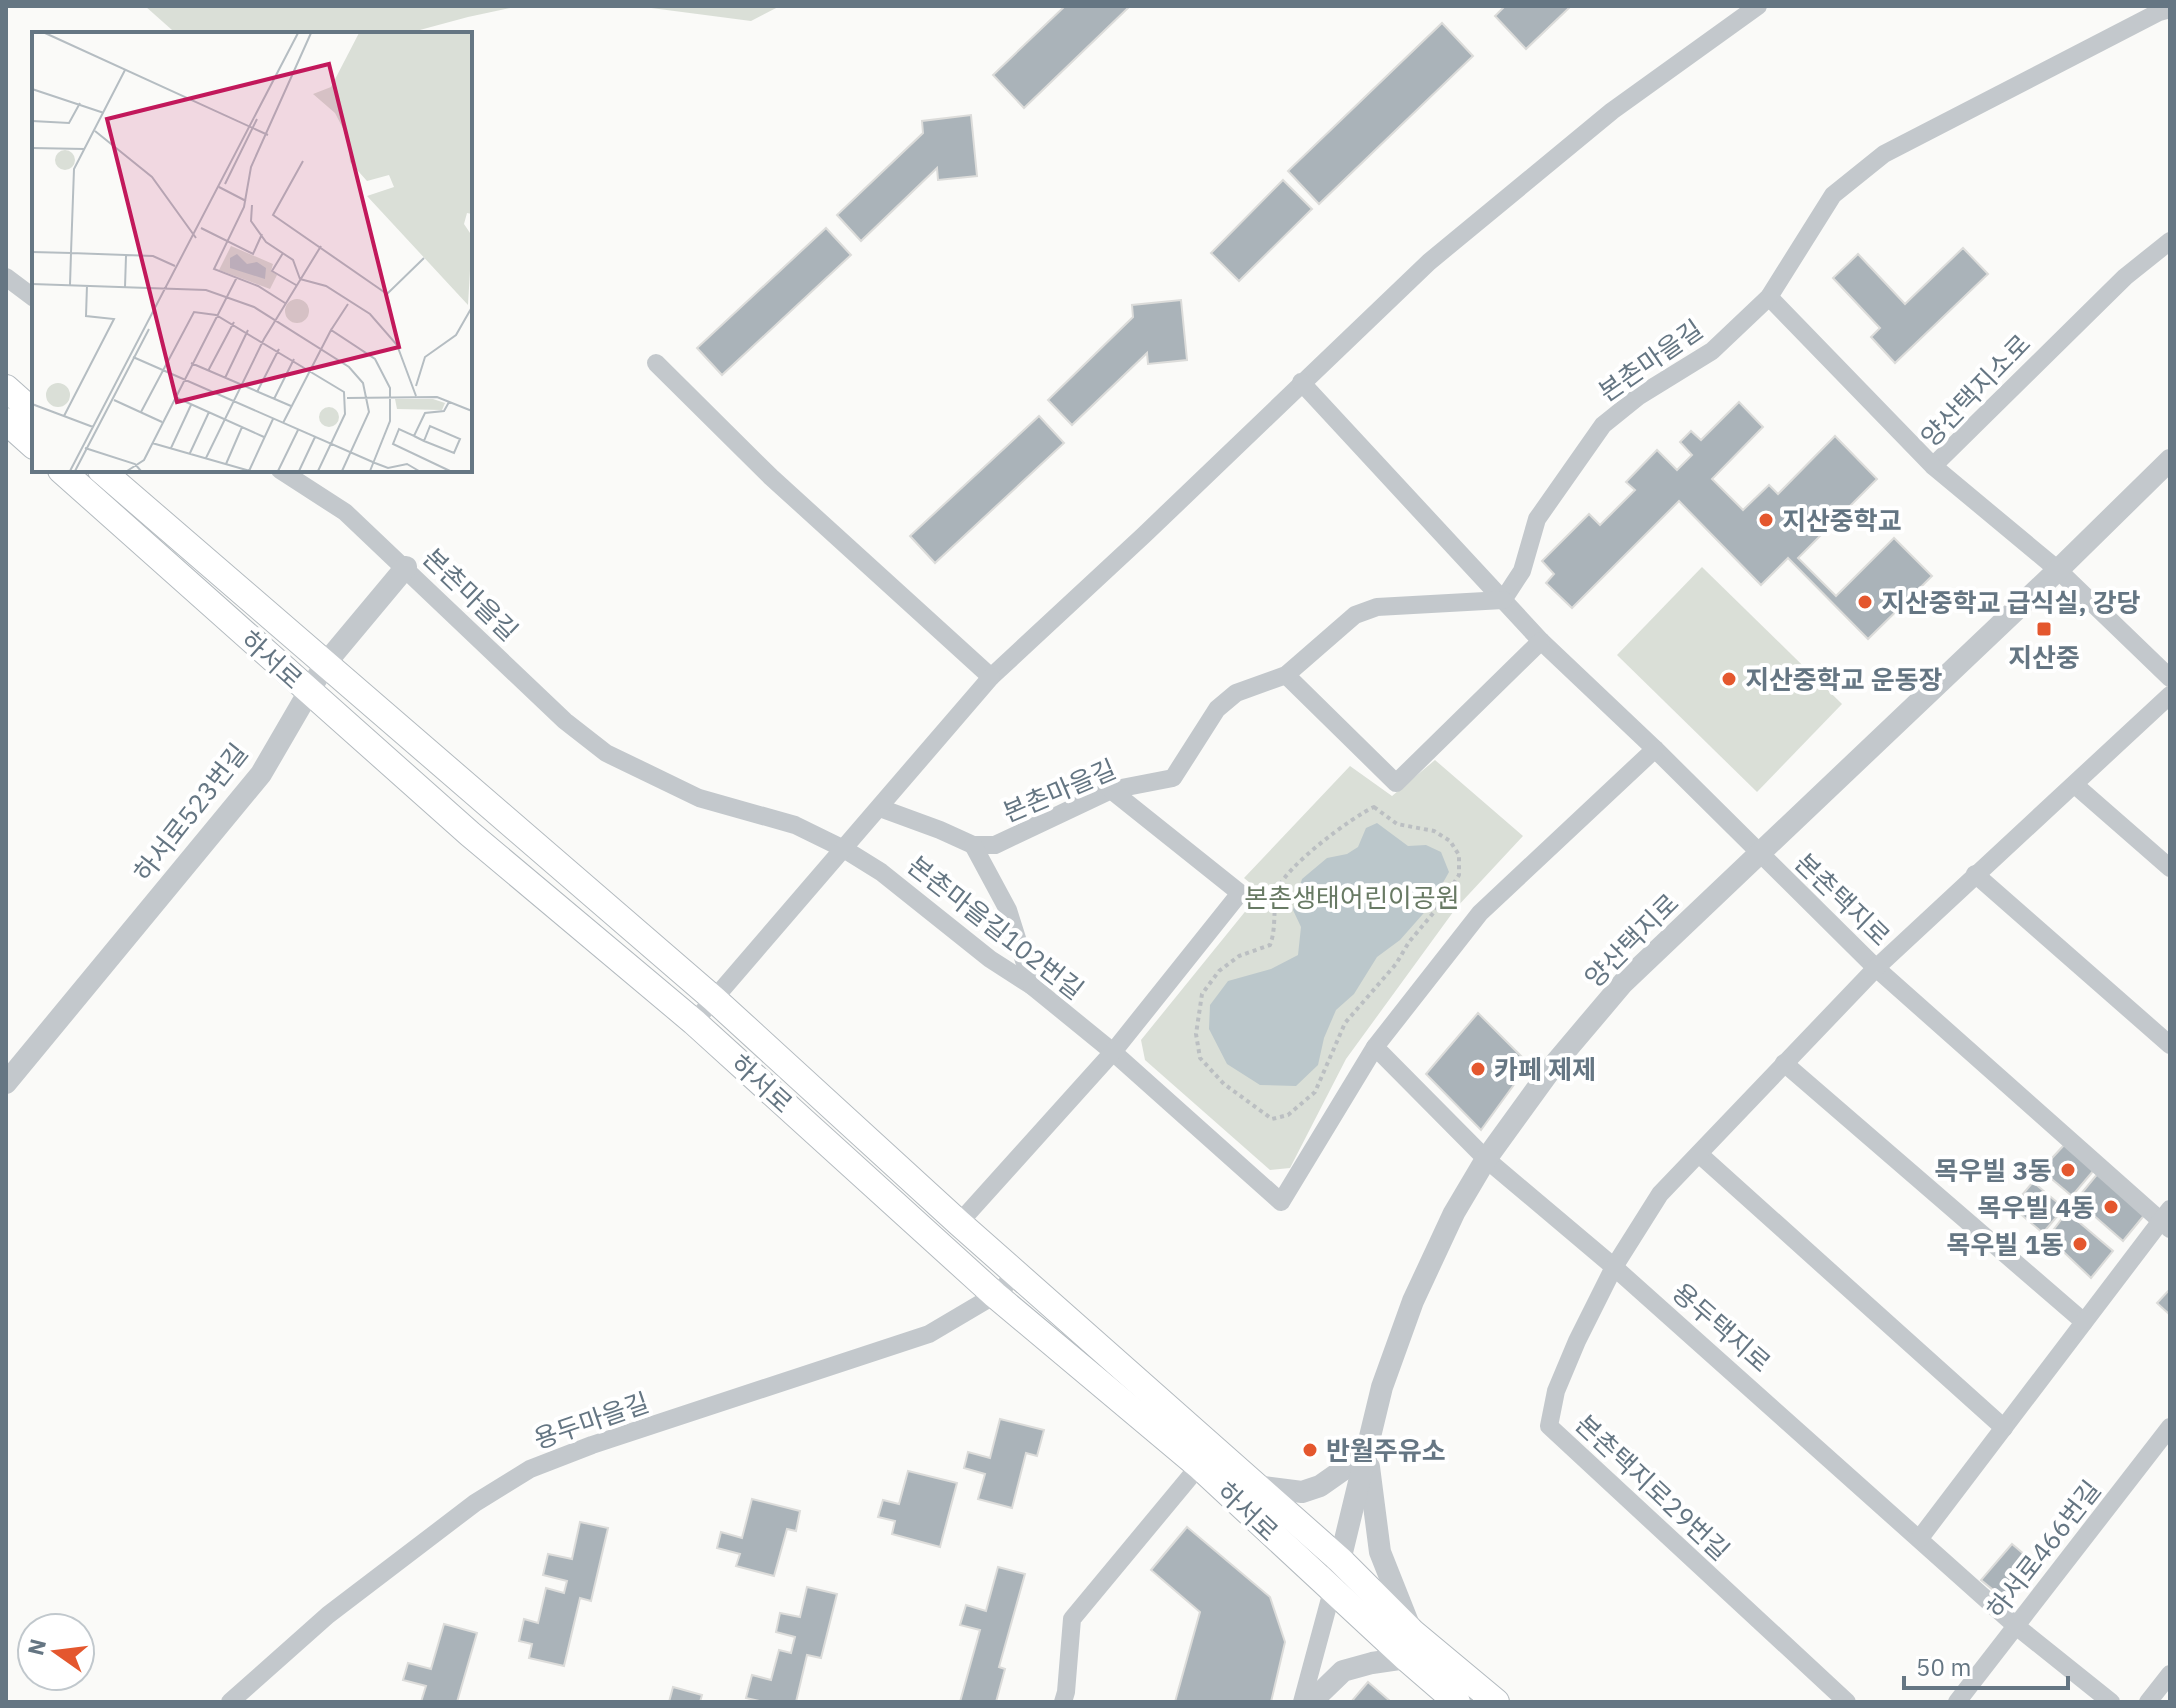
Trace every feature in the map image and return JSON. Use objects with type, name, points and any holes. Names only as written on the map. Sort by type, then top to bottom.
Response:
[{"type":"main road","points":[[6,388],[32,411]]},
{"type":"main road","points":[[6,421],[32,444]]},
{"type":"main road","name":"하서로","points":[[63,472],[470,834],[694,1022],[995,1295],[1199,1466],[1332,1591],[1496,1702]]},
{"type":"main road","name":"하서로","points":[[103,472],[714,999],[959,1223],[1340,1560],[1457,1702]]},
{"type":"street","points":[[694,1022],[991,677],[1441,252],[1612,111],[1758,6]]},
{"type":"street","name":"본촌마을길","points":[[973,845],[995,845],[1111,790],[1173,778],[1217,709],[1236,693],[1286,675],[1355,615],[1377,607],[1503,600],[1522,571],[1537,519],[1603,425],[1639,396],[1712,351],[1769,297],[1833,195],[1884,154],[2061,61],[2170,9]]},
{"type":"street","name":"양산택지소로","points":[[2170,241],[2125,277],[1933,466],[2058,570],[2170,678]]},
{"type":"street","points":[[6,277],[32,296]]},
{"type":"street","points":[[1769,297],[1933,466]]},
{"type":"street","points":[[656,363],[771,477],[991,677]]},
{"type":"street","name":"본촌택지로","points":[[1301,382],[1541,641],[1876,968],[2167,1220],[2084,1322],[2004,1428]]},
{"type":"street","name":"양산택지로","points":[[1332,1591],[1382,1387],[1413,1301],[1454,1213],[1486,1159],[1557,1061],[1623,983],[2170,460]]},
{"type":"street","name":"본촌마을길","points":[[283,472],[345,512],[565,721],[606,753],[699,798],[795,825],[844,849]]},
{"type":"street","name":"하서로523번길","points":[[6,1083],[261,774],[325,664],[406,567]]},
{"type":"street","points":[[1286,675],[1396,783],[1541,641]]},
{"type":"street","name":"본촌택지로29번길","points":[[1847,1702],[1549,1426],[1556,1391],[1614,1267],[1660,1194],[1876,968],[2170,695]]},
{"type":"street","name":"본촌마을길102번길","points":[[844,849],[881,872],[990,959],[1032,986],[1113,1052],[1281,1202],[1375,1047],[1480,913],[1655,749]]},
{"type":"street","points":[[2075,785],[2170,868]]},
{"type":"street","points":[[959,1223],[1113,1052],[1240,893],[1111,790]]},
{"type":"street","points":[[880,808],[973,845],[1008,910],[1032,986]]},
{"type":"street","points":[[1975,874],[2170,1045]]},
{"type":"street","name":"용두택지로","points":[[1375,1047],[1486,1159],[1614,1267],[2016,1626],[2111,1702]]},
{"type":"street","points":[[1784,1063],[2084,1322]]},
{"type":"street","points":[[1699,1154],[2004,1428],[1920,1538]]},
{"type":"street","name":"용두마을길","points":[[230,1702],[315,1625],[475,1503],[530,1469],[580,1449],[929,1334],[995,1295],[1017,1274]]},
{"type":"street","name":"하서로466번길","points":[[1957,1702],[2170,1427]]},
{"type":"street","points":[[1255,1486],[1302,1492],[1320,1486],[1367,1453],[1380,1552],[1409,1645],[1372,1663],[1343,1671],[1311,1702]]},
{"type":"street","points":[[1063,1702],[1072,1619],[1199,1466]]},
{"type":"street","points":[[1302,1702],[1332,1591]]},
{"type":"street","points":[[2148,1702],[2170,1674]]},
{"type":"path","points":[[1374,807],[1397,824],[1434,831],[1450,841],[1459,855],[1459,875],[1440,905],[1409,942],[1396,964],[1345,1023],[1315,1092],[1288,1115],[1272,1119],[1256,1109],[1224,1084],[1200,1058],[1196,1034],[1202,994],[1219,971],[1239,956],[1270,945],[1275,933],[1278,889],[1286,876],[1309,852],[1364,812],[1374,807]]},
{"type":"green space","points":[[145,6],[520,6],[412,32],[172,30]]},
{"type":"green space","points":[[636,6],[780,6],[751,21]]},
{"type":"green space","name":"지산중학교 운동장","points":[[1702,567],[1842,704],[1757,792],[1617,655]]},
{"type":"green space","name":"본촌생태어린이공원","points":[[1435,760],[1523,836],[1456,908],[1346,1059],[1290,1168],[1270,1170],[1145,1060],[1141,1040],[1261,892],[1244,878],[1350,766],[1392,796]]},
{"type":"shaded area","points":[[1377,823],[1408,846],[1426,845],[1441,852],[1449,872],[1430,906],[1400,940],[1377,957],[1354,994],[1336,1010],[1324,1038],[1318,1065],[1296,1086],[1260,1085],[1227,1064],[1209,1029],[1210,1005],[1228,981],[1271,969],[1298,955],[1301,927],[1293,910],[1302,879],[1327,858],[1347,854],[1358,847],[1366,828]]},
{"type":"building","points":[[1065,6],[1130,6],[1024,108],[993,75]]},
{"type":"building","points":[[1505,6],[1571,6],[1526,49],[1495,16]]},
{"type":"building","points":[[1442,23],[1473,56],[1319,204],[1288,171]]},
{"type":"building","points":[[971,115],[977,176],[938,180],[937,168],[861,241],[837,215],[923,133],[922,121]]},
{"type":"building","points":[[1283,180],[1312,209],[1239,281],[1211,253]]},
{"type":"building","points":[[826,228],[851,255],[722,375],[697,348]]},
{"type":"building","points":[[1963,248],[1988,274],[1895,363],[1871,337],[1880,328],[1833,278],[1858,254],[1905,304]]},
{"type":"building","points":[[1181,300],[1187,360],[1148,364],[1147,353],[1072,425],[1048,400],[1133,317],[1132,305]]},
{"type":"building","name":"지산중학교","points":[[1739,402],[1763,427],[1712,479],[1743,510],[1769,485],[1778,494],[1835,436],[1877,479],[1798,558],[1836,596],[1894,538],[1932,576],[1868,639],[1788,558],[1761,585],[1679,501],[1572,608],[1546,583],[1554,574],[1542,561],[1589,514],[1600,525],[1635,490],[1626,482],[1657,450],[1677,470],[1692,455],[1680,442],[1691,431],[1701,440]]},
{"type":"building","points":[[1039,416],[1064,443],[935,563],[910,536]]},
{"type":"building","name":"카페 제제","points":[[1478,1013],[1529,1064],[1481,1130],[1426,1074]]},
{"type":"building","name":"목우빌 3동","points":[[2065,1144],[2094,1170],[2072,1196],[2041,1170]]},
{"type":"building","name":"목우빌 4동","points":[[2099,1172],[2146,1213],[2123,1241],[2076,1200]]},
{"type":"building","points":[[2033,1182],[2064,1208],[2043,1233],[2012,1207]]},
{"type":"building","name":"목우빌 1동","points":[[2067,1212],[2113,1251],[2091,1278],[2048,1237]]},
{"type":"building","points":[[2170,1289],[2170,1315],[2157,1303]]},
{"type":"building","points":[[1000,1419],[1044,1430],[1037,1456],[1026,1453],[1012,1508],[978,1499],[985,1474],[964,1468],[968,1452],[990,1458]]},
{"type":"building","points":[[908,1471],[957,1483],[940,1547],[892,1534],[895,1521],[878,1517],[883,1500],[899,1504]]},
{"type":"building","points":[[752,1499],[800,1511],[796,1531],[787,1529],[774,1576],[736,1566],[740,1554],[717,1548],[721,1532],[742,1538]]},
{"type":"building","points":[[580,1522],[608,1528],[591,1601],[580,1598],[564,1666],[529,1658],[532,1644],[519,1641],[524,1619],[538,1623],[546,1588],[564,1593],[567,1581],[543,1575],[548,1554],[572,1559]]},
{"type":"building","points":[[1187,1527],[1270,1597],[1285,1642],[1271,1702],[1175,1702],[1200,1612],[1151,1570]]},
{"type":"building","points":[[2012,1544],[2038,1566],[2008,1602],[1981,1580]]},
{"type":"building","points":[[998,1567],[1025,1574],[999,1667],[1005,1669],[996,1702],[960,1702],[980,1630],[960,1625],[966,1605],[986,1611]]},
{"type":"building","points":[[807,1587],[837,1594],[821,1658],[807,1655],[796,1702],[764,1702],[746,1698],[752,1675],[771,1680],[779,1650],[791,1653],[795,1637],[776,1632],[780,1613],[800,1617]]},
{"type":"building","points":[[444,1624],[477,1633],[457,1702],[421,1702],[426,1686],[403,1680],[408,1663],[431,1669]]},
{"type":"building","points":[[1368,1682],[1391,1702],[1351,1702]]},
{"type":"building","points":[[673,1687],[702,1695],[700,1702],[669,1702]]},
{"type":"place","name":"지산중학교","points":[[1766,520]]},
{"type":"place","name":"지산중학교 급식실, 강당","points":[[1865,602]]},
{"type":"place","name":"지산중","points":[[2044,629]]},
{"type":"place","name":"지산중학교 운동장","points":[[1729,679]]},
{"type":"place","name":"카페 제제","points":[[1478,1069]]},
{"type":"place","name":"목우빌 3동","points":[[2068,1170]]},
{"type":"place","name":"목우빌 4동","points":[[2111,1207]]},
{"type":"place","name":"목우빌 1동","points":[[2080,1244]]},
{"type":"place","name":"반월주유소","points":[[1310,1450]]}]
